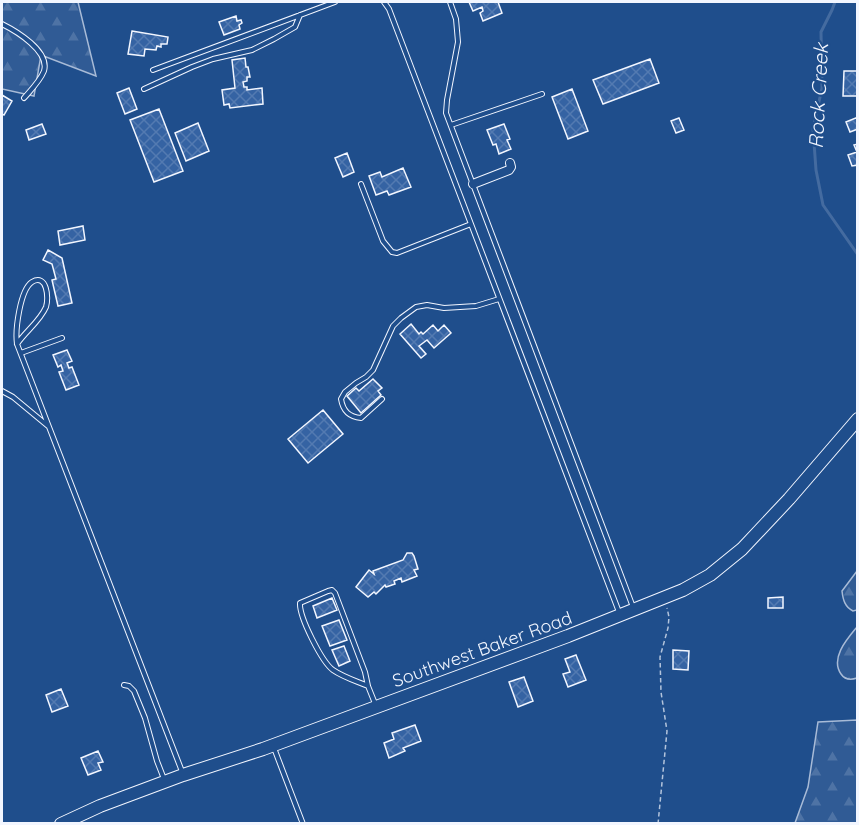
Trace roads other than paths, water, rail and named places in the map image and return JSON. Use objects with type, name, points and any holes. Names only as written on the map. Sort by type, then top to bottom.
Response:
[{"type":"main road","name":"Southwest Baker Road","points":[[61,824],[100,806],[183,775],[377,707],[620,616],[664,598],[710,575],[742,549],[858,419]]},
{"type":"street","points":[[473,184],[509,170],[510,163]]},
{"type":"lane","points":[[153,70],[335,2]]},
{"type":"lane","points":[[384,2],[389,9],[620,616]]},
{"type":"lane","points":[[450,2],[456,19],[458,42],[446,113],[634,610]]},
{"type":"lane","points":[[144,89],[203,63],[252,50],[295,27],[300,14]]},
{"type":"lane","points":[[2,24],[26,39],[44,60],[44,72],[24,98]]},
{"type":"lane","points":[[450,125],[542,94]]},
{"type":"lane","points":[[362,184],[383,241],[392,252],[397,253],[471,224]]},
{"type":"lane","points":[[17,344],[41,316],[47,303],[48,291],[40,281],[36,280],[25,290],[17,325],[17,344],[183,775]]},
{"type":"lane","points":[[382,399],[362,418],[348,414],[342,406],[341,399],[345,392],[373,370],[393,326],[401,318],[416,308],[427,305],[444,308],[476,306],[500,299]]},
{"type":"lane","points":[[21,353],[62,339]]},
{"type":"lane","points":[[2,391],[49,426]]},
{"type":"lane","points":[[368,686],[331,669],[323,659],[302,619],[300,603],[328,591],[335,592],[377,707]]},
{"type":"lane","points":[[124,685],[134,691],[165,782]]},
{"type":"lane","points":[[272,745],[303,824]]},
{"type":"waterway","name":"Rock Creek","points":[[835,2],[821,32],[822,88],[813,129],[816,170],[823,205],[858,255]]}]
